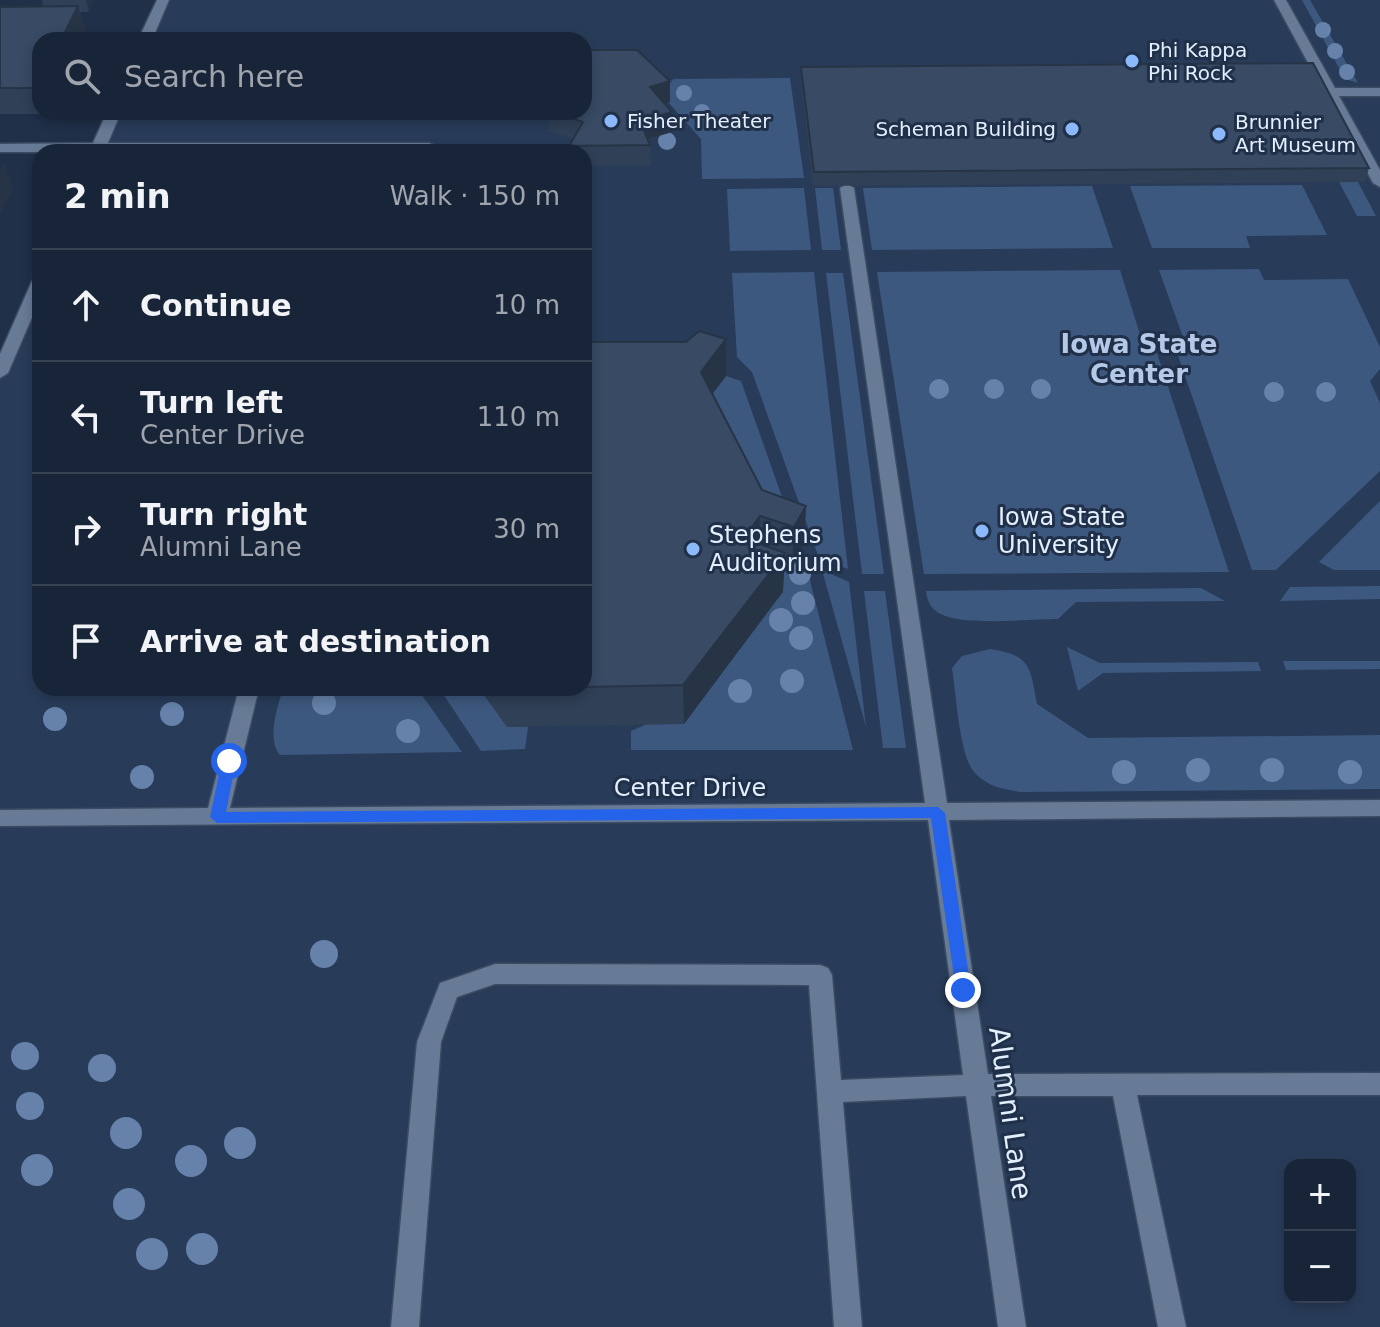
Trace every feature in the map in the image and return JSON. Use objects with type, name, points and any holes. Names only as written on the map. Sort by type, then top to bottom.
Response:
[{"type":"street","points":[[149,32],[163,0]]},
{"type":"street","points":[[1280,0],[1380,183]]},
{"type":"street","points":[[1331,92],[1380,92]]},
{"type":"street","points":[[101,144],[111,120]]},
{"type":"street","points":[[0,148],[32,149]]},
{"type":"street","name":"Alumni Lane","points":[[847,188],[1012,1327]]},
{"type":"street","points":[[0,373],[32,299]]},
{"type":"street","points":[[217,817],[247,696]]},
{"type":"street","name":"Center Drive","points":[[0,818],[1380,808]]},
{"type":"street","points":[[405,1327],[429,1042],[448,990],[495,974],[820,975],[848,1327]]},
{"type":"street","points":[[829,1092],[977,1085],[1380,1084]]},
{"type":"street","points":[[1123,1085],[1172,1327]]},
{"type":"shaded area","name":"Iowa State University","points":[[163,0],[1380,0],[1380,1327],[0,1327],[0,373],[32,300],[32,696],[592,696],[592,144],[100,144],[111,120],[592,120],[592,32],[149,32]]},
{"type":"shaded area","points":[[1302,0],[1310,0],[1358,83],[1345,79]]},
{"type":"shaded area","points":[[790,78],[804,178],[702,179],[701,139],[653,85],[675,79]]},
{"type":"shaded area","points":[[1339,182],[1358,182],[1376,216],[1357,216]]},
{"type":"shaded area","points":[[1302,185],[1327,235],[1246,236],[1250,248],[1152,248],[1130,186]]},
{"type":"shaded area","points":[[1092,186],[1113,248],[872,250],[863,188]]},
{"type":"shaded area","points":[[804,188],[811,250],[730,251],[727,189]]},
{"type":"shaded area","points":[[815,188],[833,188],[841,250],[822,250]]},
{"type":"shaded area","points":[[1259,269],[1264,280],[1348,279],[1380,347],[1380,369],[1370,381],[1380,403],[1380,471],[1276,570],[1252,570],[1173,341],[1184,340],[1159,270]]},
{"type":"shaded area","points":[[1120,270],[1142,341],[1153,341],[1229,572],[924,574],[877,272]]},
{"type":"shaded area","points":[[814,272],[848,569],[819,558],[752,372],[737,357],[732,273]]},
{"type":"shaded area","points":[[826,273],[843,273],[884,574],[862,574]]},
{"type":"shaded area","points":[[726,376],[741,381],[798,542],[700,410]]},
{"type":"shaded area","points":[[1380,501],[1380,570],[1334,570],[1319,562]]},
{"type":"shaded area","points":[[758,554],[792,565],[795,560],[807,569],[853,750],[631,750],[631,731],[647,724],[684,723],[783,592]]},
{"type":"shaded area","points":[[822,570],[849,582],[866,727]]},
{"type":"shaded area","points":[[1380,586],[1380,599],[1280,601],[1290,587]]},
{"type":"shaded area","points":[[1201,588],[1225,601],[1076,602],[1058,619],[999,621],[967,620],[943,615],[931,606],[926,591]]},
{"type":"shaded area","points":[[864,591],[885,591],[906,748],[883,748]]},
{"type":"shaded area","points":[[1067,647],[1100,663],[1258,662],[1261,671],[1103,673],[1078,691]]},
{"type":"shaded area","points":[[990,649],[1021,659],[1030,672],[1037,704],[1088,738],[1380,735],[1380,789],[1021,792],[996,787],[975,773],[965,753],[952,668],[962,656]]},
{"type":"shaded area","points":[[1283,661],[1380,661],[1380,669],[1286,670]]},
{"type":"shaded area","points":[[281,696],[423,696],[462,752],[280,755],[273,732]]},
{"type":"shaded area","points":[[444,696],[485,696],[507,726],[528,727],[525,749],[481,751]]},
{"type":"building","points":[[78,6],[65,32],[32,32],[32,88],[0,88],[0,7]]},
{"type":"building","name":"Fisher Theater","points":[[592,50],[637,50],[670,81],[650,87],[672,112],[640,121],[650,145],[570,144],[583,122],[577,120],[592,120]]},
{"type":"building","name":"Scheman Building","points":[[1313,63],[1369,168],[814,172],[801,67]]},
{"type":"building","name":"Stephens Auditorium","points":[[699,331],[726,339],[701,372],[762,490],[806,506],[794,527],[760,516],[744,538],[785,553],[683,685],[592,687],[592,342],[686,342]]},
{"type":"place","name":"Phi Kappa Phi Rock","points":[[1132,61]]},
{"type":"place","name":"Fisher Theater","points":[[611,121]]},
{"type":"place","name":"Scheman Building","points":[[1072,129]]},
{"type":"place","name":"Brunnier Art Museum","points":[[1219,134]]},
{"type":"place","name":"Iowa State University","points":[[982,531]]},
{"type":"place","name":"Stephens Auditorium","points":[[693,549]]},
{"type":"district","name":"Iowa State Center","points":[[1139,359]]},
{"type":"route","points":[[229,761],[217,817],[938,813],[963,990]]}]
